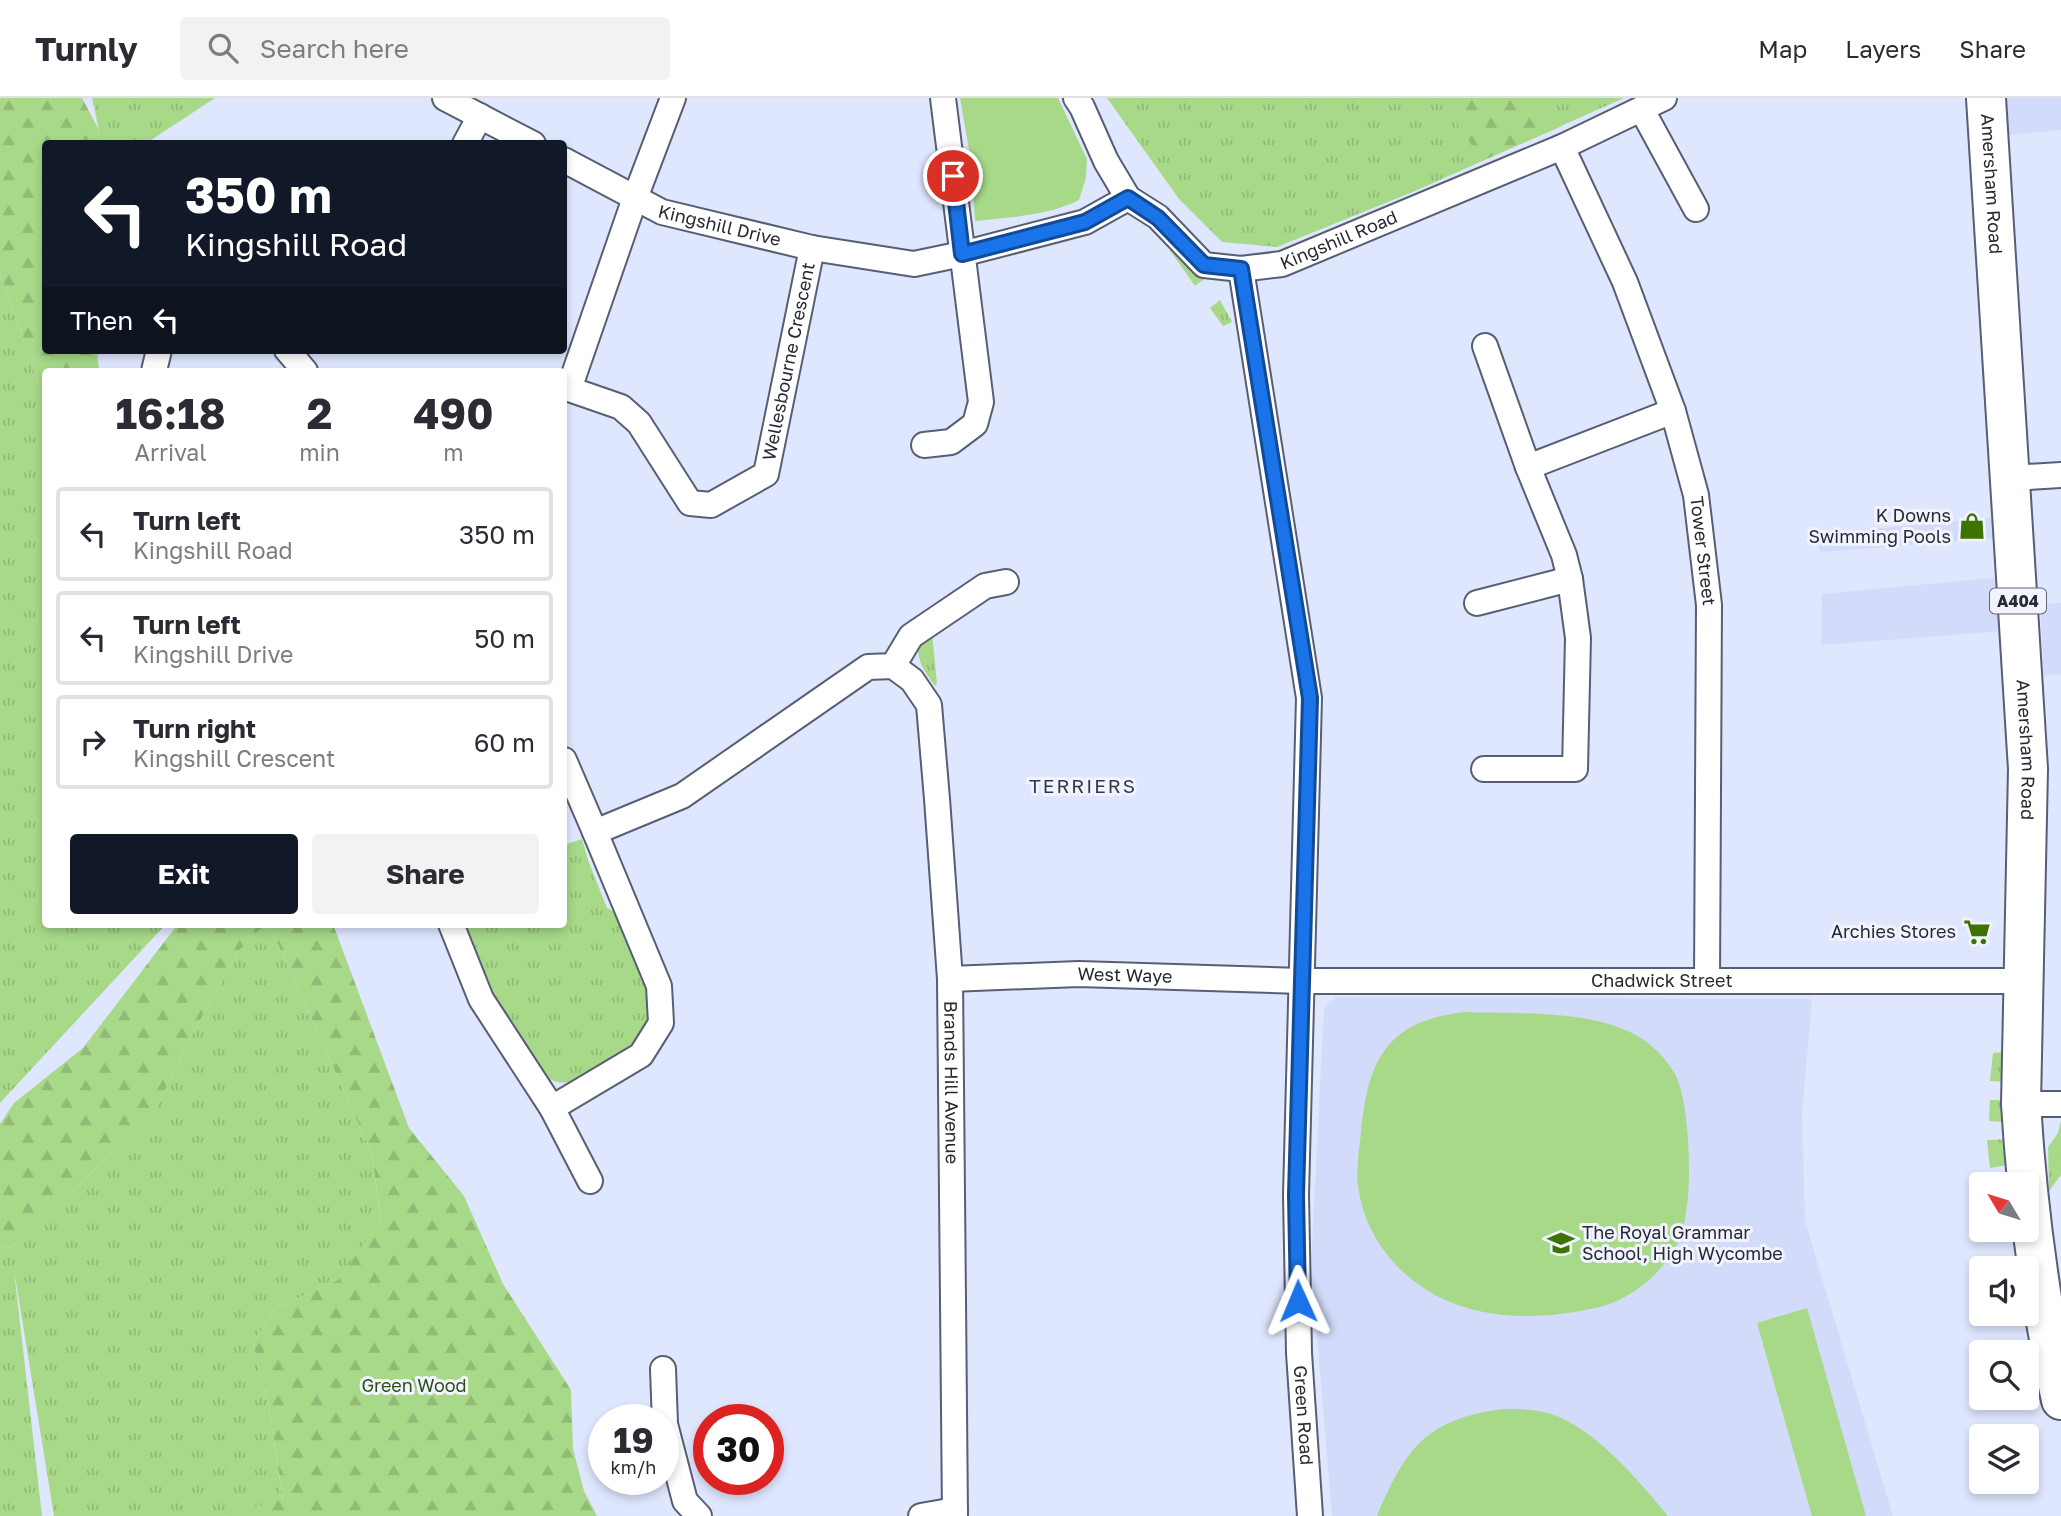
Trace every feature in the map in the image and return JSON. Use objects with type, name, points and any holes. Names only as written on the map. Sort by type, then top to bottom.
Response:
[{"type":"main road","name":"Amersham Road","points":[[1986,98],[2028,769],[2021,1104],[2045,1326],[2061,1400]]},
{"type":"street","points":[[445,98],[525,140]]},
{"type":"street","points":[[635,198],[673,98]]},
{"type":"street","points":[[923,445],[951,442],[975,424],[981,402],[943,98]]},
{"type":"street","name":"Kingshill Road","points":[[1076,98],[1106,161],[1128,198],[1158,218],[1204,265],[1241,269],[1282,264],[1562,147],[1664,98]]},
{"type":"street","points":[[1642,110],[1696,209]]},
{"type":"street","points":[[467,140],[480,116]]},
{"type":"street","name":"Tower Street","points":[[1562,147],[1625,282],[1673,411],[1696,495],[1709,605],[1707,981]]},
{"type":"street","name":"Kingshill Drive","points":[[567,162],[662,212],[812,248],[914,264],[1085,222],[1128,198]]},
{"type":"street","name":"Wellesbourne Crescent","points":[[635,198],[569,389],[621,407],[639,423],[690,503],[711,505],[766,474],[812,248]]},
{"type":"street","name":"Green Road","points":[[1241,269],[1310,698],[1296,1195],[1298,1353],[1310,1516]]},
{"type":"street","points":[[1483,769],[1575,769],[1578,638],[1564,555],[1528,467],[1485,346]]},
{"type":"street","points":[[290,354],[302,368]]},
{"type":"street","points":[[1528,467],[1673,411]]},
{"type":"street","points":[[2011,478],[2061,475]]},
{"type":"street","points":[[1477,603],[1570,579]]},
{"type":"street","points":[[595,832],[682,796],[868,667],[893,666],[911,636],[985,586],[1006,582]]},
{"type":"street","name":"Brands Hill Avenue","points":[[893,666],[912,680],[929,705],[950,979],[955,1513]]},
{"type":"street","points":[[552,1108],[640,1055],[661,1023],[659,986],[567,767]]},
{"type":"street","points":[[453,928],[481,999],[552,1108],[590,1181]]},
{"type":"street","name":"West Waye","points":[[950,979],[1079,974],[1301,981]]},
{"type":"street","name":"Chadwick Street","points":[[1301,981],[2024,981]]},
{"type":"street","points":[[2021,1104],[2061,1104]]},
{"type":"street","points":[[663,1369],[665,1424],[685,1501],[699,1516]]},
{"type":"street","points":[[921,1516],[955,1513]]},
{"type":"shaded area","points":[[2006,98],[2061,98],[2061,130],[2007,135]]},
{"type":"shaded area","points":[[1999,517],[2000,538],[1820,552],[1818,534]]},
{"type":"shaded area","points":[[2003,577],[2005,631],[1821,645],[1822,594]]},
{"type":"shaded area","points":[[2061,603],[2061,674],[2044,676],[2040,604]]},
{"type":"shaded area","name":"The Royal Grammar School, High Wycombe","points":[[1336,997],[1812,999],[1802,1113],[1805,1221],[1893,1516],[1332,1516],[1311,1265],[1324,1007]]},
{"type":"green space","points":[[0,98],[82,98],[99,130],[96,140],[42,140],[42,354],[97,354],[99,368],[42,368],[42,392],[0,272]]},
{"type":"green space","points":[[92,98],[215,98],[151,140],[96,140],[99,130]]},
{"type":"green space","points":[[960,98],[1058,98],[1087,159],[1086,178],[1079,200],[1041,213],[975,221],[971,162]]},
{"type":"green space","points":[[1107,98],[1624,98],[1415,191],[1277,247],[1222,242],[1179,199]]},
{"type":"green space","points":[[1440,98],[1522,98],[1562,126],[1482,161]]},
{"type":"green space","points":[[1169,249],[1202,273],[1207,277],[1195,286]]},
{"type":"green space","points":[[0,272],[42,392],[42,928],[162,928],[0,1103]]},
{"type":"green space","points":[[1220,300],[1232,322],[1223,326],[1210,308]]},
{"type":"green space","points":[[932,633],[937,684],[935,686],[922,667],[918,651],[918,645]]},
{"type":"green space","points":[[582,839],[607,908],[617,913],[640,962],[648,982],[651,1000],[649,1017],[640,1034],[623,1051],[584,1077],[572,1082],[560,1082],[547,1078],[503,1016],[462,928],[567,928],[567,844]]},
{"type":"green space","points":[[175,928],[261,928],[239,951],[189,1040],[153,1115],[11,1248],[0,1245],[0,1124],[14,1103],[83,1048]]},
{"type":"green space","points":[[261,928],[271,928],[372,1154],[381,1222],[338,1280],[273,1310],[253,1345],[269,1408],[283,1500],[223,1516],[54,1516],[14,1270],[42,1516],[0,1516],[0,1245],[11,1248],[153,1115],[189,1040],[239,951]]},
{"type":"green space","name":"Green Wood","points":[[271,928],[334,928],[409,1128],[464,1196],[503,1284],[571,1390],[573,1449],[584,1491],[597,1516],[223,1516],[283,1499],[269,1408],[253,1345],[273,1310],[338,1280],[381,1221],[372,1154]]},
{"type":"green space","points":[[1465,1012],[1532,1013],[1602,1022],[1641,1038],[1656,1050],[1676,1076],[1688,1133],[1689,1181],[1684,1223],[1680,1238],[1667,1260],[1649,1280],[1627,1296],[1603,1306],[1548,1315],[1493,1314],[1467,1308],[1441,1298],[1417,1284],[1396,1265],[1376,1238],[1363,1208],[1357,1173],[1364,1107],[1376,1065],[1386,1048],[1416,1024]]},
{"type":"green space","points":[[2006,1052],[2008,1082],[1990,1081],[1993,1053]]},
{"type":"green space","points":[[1990,1100],[2008,1100],[2009,1122],[1989,1121]]},
{"type":"green space","points":[[2061,1121],[2061,1175],[2049,1191],[2048,1147],[2058,1133]]},
{"type":"green space","points":[[2010,1139],[2012,1164],[1990,1168],[1987,1140]]},
{"type":"green space","points":[[1807,1308],[1866,1516],[1812,1516],[1757,1323]]},
{"type":"green space","points":[[1503,1409],[1545,1412],[1584,1431],[1615,1457],[1668,1516],[1377,1516],[1398,1472],[1422,1441],[1455,1420]]},
{"type":"place","name":"K Downs Swimming Pools","points":[[1972,526]]},
{"type":"place","name":"Archies Stores","points":[[1977,932]]},
{"type":"place","name":"The Royal Grammar School, High Wycombe","points":[[1561,1243]]},
{"type":"district","name":"TERRIERS","points":[[1083,786]]},
{"type":"route","points":[[953,176],[962,254],[1085,222],[1128,198],[1158,218],[1204,265],[1241,269],[1310,698],[1296,1195],[1298,1301]]}]
